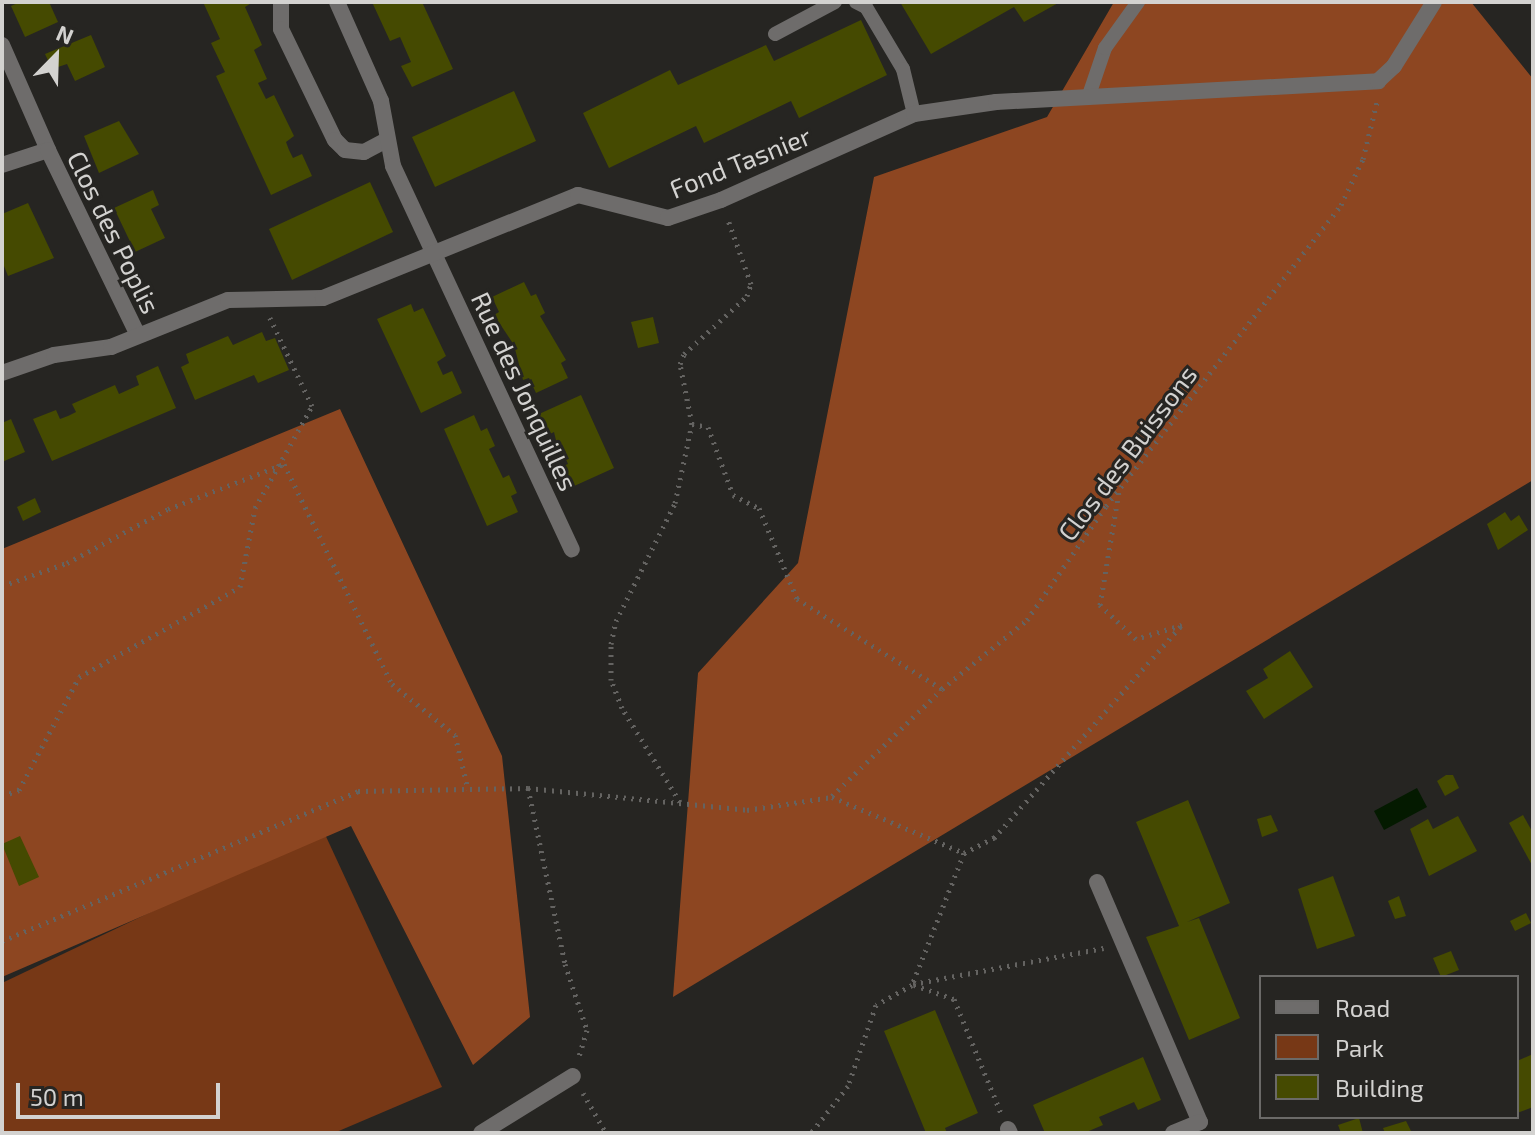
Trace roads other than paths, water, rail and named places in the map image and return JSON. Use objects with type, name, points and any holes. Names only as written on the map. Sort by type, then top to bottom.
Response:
[{"type":"street","points":[[281,2],[281,29],[335,140],[345,150],[364,152],[385,141]]},
{"type":"street","name":"Rue des Jonquilles","points":[[337,2],[381,101],[385,141],[572,549]]},
{"type":"street","name":"Fond Tasnier","points":[[2,373],[138,335],[228,300],[259,296],[323,298],[578,195],[668,218],[721,200],[914,114],[951,106],[1378,81],[1434,2]]},
{"type":"street","name":"Clos des Poplis","points":[[2,45],[48,150],[138,335]]},
{"type":"street","name":"Clos des Poplis","points":[[2,165],[48,150]]},
{"type":"street","points":[[1097,882],[1200,1122],[1173,1133]]},
{"type":"street","points":[[481,1133],[573,1076]]},
{"type":"lane","points":[[775,34],[835,2]]},
{"type":"lane","points":[[856,2],[866,7],[903,69],[914,114]]},
{"type":"lane","points":[[1088,98],[1105,48],[1138,2]]}]
